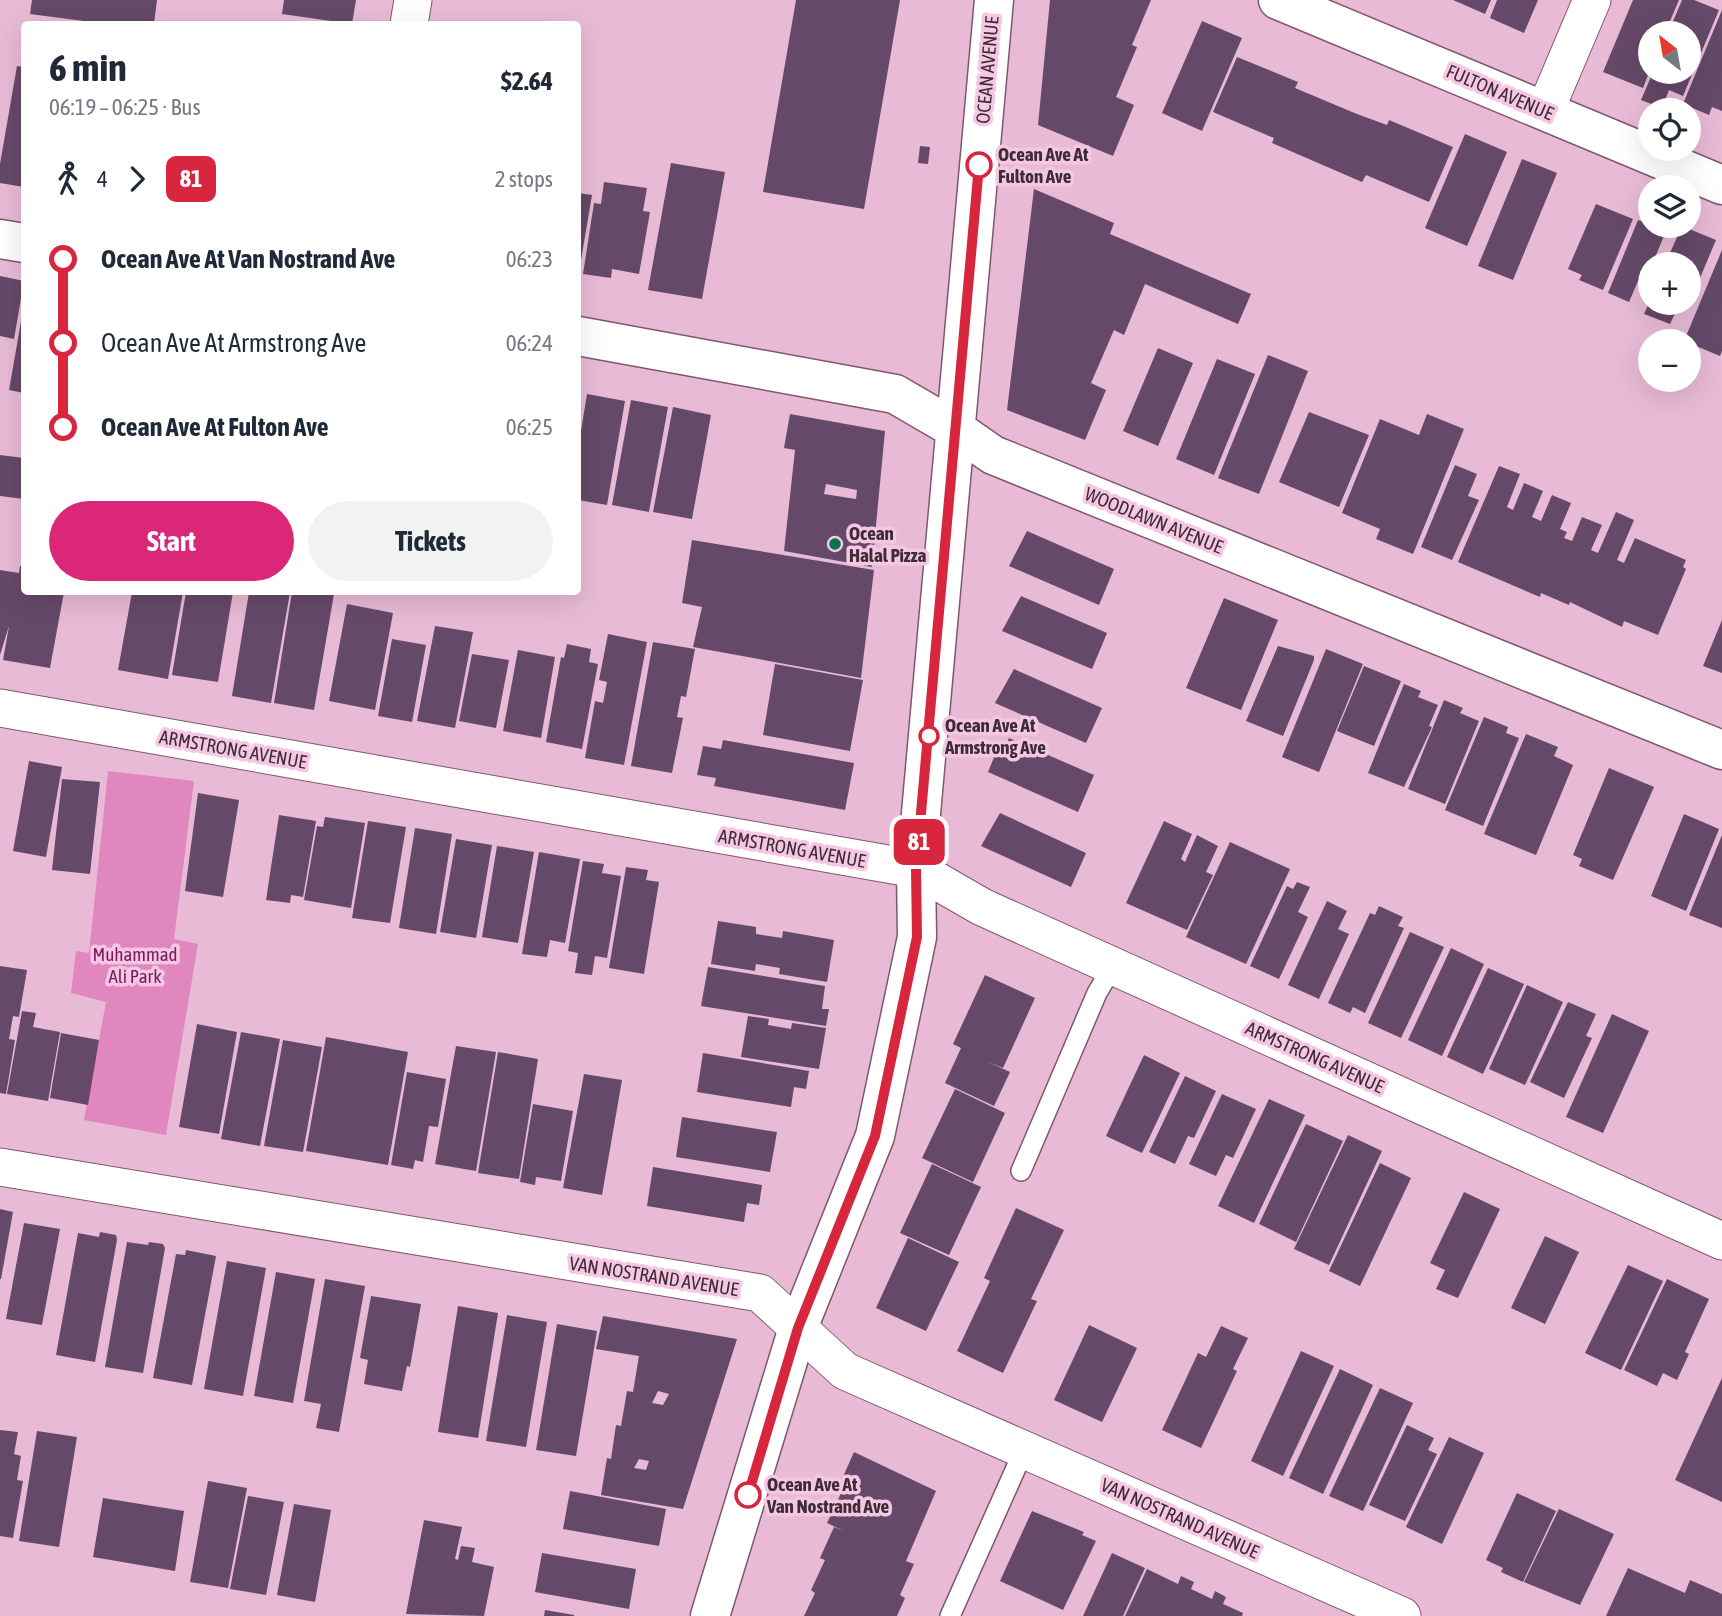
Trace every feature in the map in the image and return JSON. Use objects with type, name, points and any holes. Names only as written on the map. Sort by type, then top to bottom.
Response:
[{"type":"street","points":[[410,21],[413,0]]},
{"type":"street","name":"OCEAN AVENUE","points":[[710,1616],[790,1362],[798,1328],[875,1136],[917,937],[916,869],[994,0]]},
{"type":"street","name":"FULTON AVENUE","points":[[1278,0],[1722,185]]},
{"type":"street","points":[[1545,111],[1592,0]]},
{"type":"street","points":[[0,239],[21,242]]},
{"type":"street","name":"WOODLAWN AVENUE","points":[[581,337],[895,394],[957,429],[993,455],[1722,750]]},
{"type":"street","name":"ARMSTRONG AVENUE","points":[[0,708],[916,869],[982,906],[1722,1241]]},
{"type":"street","name":"VAN NOSTRAND AVENUE","points":[[0,1167],[760,1293],[845,1371],[1402,1616]]},
{"type":"lane","points":[[1021,1171],[1097,993],[1113,966]]},
{"type":"lane","points":[[950,1616],[1024,1450]]},
{"type":"green space","name":"Muhammad Ali Park","points":[[108,771],[194,781],[174,939],[198,944],[166,1135],[84,1120],[106,1002],[71,993],[76,951],[89,953]]},
{"type":"building","points":[[32,0],[157,0],[154,21],[84,21],[30,14]]},
{"type":"building","points":[[284,0],[356,0],[352,21],[331,21],[282,14]]},
{"type":"building","points":[[796,0],[900,0],[864,209],[763,192]]},
{"type":"building","points":[[1050,0],[1151,0],[1132,45],[1137,47],[1116,97],[1134,105],[1113,156],[1038,125]]},
{"type":"building","points":[[1453,0],[1491,0],[1485,14]]},
{"type":"building","points":[[1497,0],[1538,0],[1524,33],[1490,18]]},
{"type":"building","points":[[1633,0],[1679,0],[1670,21],[1638,21],[1638,84],[1645,84],[1643,88],[1603,72]]},
{"type":"building","points":[[1682,0],[1694,0],[1719,10],[1701,53],[1701,21],[1673,21]]},
{"type":"building","points":[[1722,10],[1722,111],[1712,107],[1709,115],[1701,112],[1701,98],[1685,98],[1691,84],[1701,84],[1701,61]]},
{"type":"building","points":[[1202,21],[1242,38],[1202,131],[1162,113]]},
{"type":"building","points":[[1237,57],[1298,82],[1295,88],[1357,114],[1387,125],[1389,120],[1453,147],[1429,202],[1366,175],[1362,182],[1272,143],[1274,138],[1213,112]]},
{"type":"building","points":[[17,66],[21,67],[21,186],[0,183],[0,164]]},
{"type":"building","points":[[1648,84],[1688,84],[1683,96],[1669,90],[1666,98],[1642,98]]},
{"type":"building","points":[[1465,134],[1507,152],[1467,246],[1425,228]]},
{"type":"building","points":[[920,146],[930,147],[928,164],[918,163]]},
{"type":"building","points":[[1522,159],[1557,173],[1513,280],[1478,266]]},
{"type":"building","points":[[671,163],[725,172],[702,299],[648,290]]},
{"type":"building","points":[[604,182],[647,188],[643,211],[650,212],[639,274],[612,269],[611,278],[583,274],[594,203],[601,204]]},
{"type":"building","points":[[1034,189],[1114,223],[1110,234],[1251,294],[1238,324],[1145,284],[1124,335],[1114,330],[1091,383],[1106,390],[1085,440],[1007,410]]},
{"type":"building","points":[[581,193],[592,195],[581,260]]},
{"type":"building","points":[[1596,204],[1633,219],[1603,290],[1579,280],[1582,275],[1568,269]]},
{"type":"building","points":[[1638,220],[1638,238],[1663,238],[1657,252],[1638,252],[1638,281],[1629,302],[1608,293]]},
{"type":"building","points":[[1701,234],[1716,240],[1701,276],[1701,252],[1670,252],[1677,238],[1701,238]]},
{"type":"building","points":[[1722,250],[1720,356],[1701,348],[1701,329],[1689,329],[1695,315],[1701,315],[1701,300]]},
{"type":"building","points":[[0,276],[21,280],[21,298],[14,339],[0,336]]},
{"type":"building","points":[[1647,315],[1674,315],[1670,324]]},
{"type":"building","points":[[21,321],[21,392],[9,390]]},
{"type":"building","points":[[1158,348],[1193,363],[1158,446],[1123,431]]},
{"type":"building","points":[[1268,355],[1308,371],[1259,494],[1218,478]]},
{"type":"building","points":[[1217,359],[1255,374],[1214,475],[1176,459]]},
{"type":"building","points":[[587,394],[625,401],[607,505],[581,501],[581,431]]},
{"type":"building","points":[[631,400],[668,407],[649,512],[612,505]]},
{"type":"building","points":[[673,407],[711,415],[692,519],[653,512]]},
{"type":"building","points":[[1309,412],[1369,435],[1339,507],[1279,482]]},
{"type":"building","points":[[790,414],[885,431],[872,567],[784,551],[795,450],[784,448]],"holes":[[[826,484],[857,490],[856,499],[824,494]]]},
{"type":"building","points":[[1427,414],[1464,429],[1413,554],[1376,539],[1380,529],[1342,513],[1380,419],[1419,435]]},
{"type":"building","points":[[0,455],[21,458],[21,499],[0,496]]},
{"type":"building","points":[[1455,465],[1477,474],[1468,496],[1479,500],[1452,560],[1421,547]]},
{"type":"building","points":[[1499,466],[1520,474],[1507,507],[1513,510],[1524,483],[1543,491],[1532,517],[1541,521],[1552,495],[1571,503],[1560,529],[1567,532],[1564,538],[1572,541],[1582,517],[1602,525],[1591,550],[1598,553],[1616,512],[1634,520],[1617,560],[1624,563],[1635,538],[1686,560],[1683,567],[1686,569],[1658,635],[1624,621],[1622,627],[1570,602],[1569,605],[1541,593],[1540,597],[1458,562]]},
{"type":"building","points":[[1027,531],[1114,569],[1099,605],[1009,566]]},
{"type":"building","points":[[692,540],[874,570],[861,678],[693,647],[702,607],[682,603]]},
{"type":"building","points":[[21,566],[21,595],[63,595],[50,668],[3,660],[9,626],[0,655],[0,570],[19,573]]},
{"type":"building","points":[[131,595],[182,595],[168,679],[118,670]]},
{"type":"building","points":[[185,595],[232,595],[218,682],[172,675]]},
{"type":"building","points":[[249,595],[289,595],[271,703],[232,696]]},
{"type":"building","points":[[292,595],[334,595],[314,710],[274,703]]},
{"type":"building","points":[[1021,596],[1107,633],[1092,669],[1002,631]]},
{"type":"building","points":[[1224,598],[1278,620],[1241,710],[1186,688]]},
{"type":"building","points":[[347,604],[393,613],[375,710],[329,701]]},
{"type":"building","points":[[1722,620],[1722,673],[1703,666]]},
{"type":"building","points":[[435,626],[473,632],[455,728],[417,721]]},
{"type":"building","points":[[608,634],[647,642],[624,765],[585,758],[595,701],[603,703],[607,682],[599,680]]},
{"type":"building","points":[[392,639],[426,645],[412,722],[378,716]]},
{"type":"building","points":[[653,642],[695,649],[686,697],[681,696],[677,717],[683,718],[672,773],[631,766]]},
{"type":"building","points":[[567,644],[591,649],[589,662],[598,664],[582,749],[546,742],[561,657],[564,658]]},
{"type":"building","points":[[1278,646],[1314,656],[1283,736],[1246,721]]},
{"type":"building","points":[[1326,649],[1363,664],[1319,772],[1282,757]]},
{"type":"building","points":[[518,650],[555,657],[541,738],[503,731]]},
{"type":"building","points":[[472,654],[509,660],[496,728],[459,721]]},
{"type":"building","points":[[775,664],[863,680],[850,751],[763,735]]},
{"type":"building","points":[[1364,666],[1401,681],[1374,746],[1337,731]]},
{"type":"building","points":[[1014,669],[1102,708],[1086,743],[995,703]]},
{"type":"building","points":[[1404,684],[1421,691],[1418,697],[1438,705],[1429,726],[1432,727],[1404,787],[1368,773]]},
{"type":"building","points":[[1444,700],[1463,708],[1460,713],[1479,721],[1445,804],[1408,789]]},
{"type":"building","points":[[1484,717],[1508,727],[1506,733],[1519,738],[1483,826],[1445,810]]},
{"type":"building","points":[[1526,734],[1558,747],[1554,756],[1573,765],[1536,855],[1484,834]]},
{"type":"building","points":[[1009,738],[1094,775],[1078,812],[988,772],[995,755],[1001,757]]},
{"type":"building","points":[[723,740],[854,763],[845,810],[714,786],[716,778],[697,775],[703,746],[721,749]]},
{"type":"building","points":[[29,761],[62,767],[46,857],[13,851]]},
{"type":"building","points":[[1609,768],[1654,787],[1613,880],[1579,866],[1582,859],[1573,855]]},
{"type":"building","points":[[62,779],[100,782],[90,874],[52,870]]},
{"type":"building","points":[[198,793],[239,800],[223,897],[185,891]]},
{"type":"building","points":[[1000,813],[1086,853],[1071,887],[981,846]]},
{"type":"building","points":[[1684,814],[1719,829],[1686,911],[1651,896]]},
{"type":"building","points":[[279,815],[316,821],[303,897],[291,895],[290,903],[266,900]]},
{"type":"building","points":[[325,817],[365,823],[351,908],[304,900],[317,826],[323,827]]},
{"type":"building","points":[[368,821],[406,827],[390,923],[352,918]]},
{"type":"building","points":[[1164,821],[1192,834],[1181,859],[1185,862],[1197,835],[1218,846],[1206,872],[1213,875],[1187,930],[1126,903]]},
{"type":"building","points":[[415,828],[452,834],[436,934],[399,928]]},
{"type":"building","points":[[1722,835],[1722,928],[1689,915]]},
{"type":"building","points":[[456,839],[492,845],[476,938],[440,932]]},
{"type":"building","points":[[1230,842],[1290,869],[1246,964],[1186,937]]},
{"type":"building","points":[[497,846],[534,852],[518,943],[482,937]]},
{"type":"building","points":[[539,852],[580,859],[565,943],[550,940],[547,957],[522,954]]},
{"type":"building","points":[[583,861],[604,864],[602,873],[621,876],[607,958],[595,956],[592,975],[575,973],[578,953],[568,951]]},
{"type":"building","points":[[626,867],[648,870],[646,880],[659,882],[644,974],[609,968]]},
{"type":"building","points":[[1297,882],[1310,887],[1298,912],[1308,917],[1279,979],[1250,966],[1287,886],[1293,889]]},
{"type":"building","points":[[1327,901],[1347,911],[1338,929],[1349,934],[1319,999],[1288,985]]},
{"type":"building","points":[[1379,906],[1403,917],[1398,926],[1404,928],[1365,1013],[1353,1007],[1350,1013],[1328,1003],[1370,913],[1375,915]]},
{"type":"building","points":[[718,921],[756,927],[756,934],[782,938],[783,931],[834,940],[827,982],[779,974],[780,968],[756,964],[755,971],[711,964]]},
{"type":"building","points":[[1410,932],[1444,947],[1401,1038],[1368,1023]]},
{"type":"building","points":[[1451,948],[1484,964],[1442,1056],[1408,1040]]},
{"type":"building","points":[[0,966],[27,970],[19,1017],[13,1016],[9,1039],[15,1040],[6,1094],[0,1093]]},
{"type":"building","points":[[708,967],[825,986],[822,1009],[829,1009],[826,1026],[701,1006]]},
{"type":"building","points":[[1488,968],[1524,984],[1483,1074],[1447,1057]]},
{"type":"building","points":[[985,975],[1035,998],[1003,1068],[986,1061],[1010,1072],[994,1106],[945,1083],[961,1048],[953,1044]]},
{"type":"building","points":[[1527,985],[1563,1002],[1525,1085],[1489,1069]]},
{"type":"building","points":[[1568,1002],[1596,1014],[1586,1036],[1592,1038],[1564,1098],[1530,1082]]},
{"type":"building","points":[[22,1011],[36,1013],[33,1027],[60,1032],[48,1101],[7,1094]]},
{"type":"building","points":[[1612,1014],[1649,1031],[1603,1133],[1566,1117]]},
{"type":"building","points":[[748,1016],[769,1019],[768,1025],[791,1029],[792,1023],[826,1028],[819,1069],[741,1057]]},
{"type":"building","points":[[197,1024],[237,1032],[219,1134],[179,1127]]},
{"type":"building","points":[[241,1032],[280,1039],[260,1146],[221,1139]]},
{"type":"building","points":[[61,1033],[99,1040],[88,1105],[50,1098]]},
{"type":"building","points":[[326,1037],[408,1052],[388,1165],[306,1151]]},
{"type":"building","points":[[283,1040],[322,1047],[303,1152],[264,1146]]},
{"type":"building","points":[[456,1046],[496,1052],[476,1171],[435,1164]]},
{"type":"building","points":[[498,1052],[538,1059],[519,1179],[478,1173]]},
{"type":"building","points":[[703,1053],[809,1071],[806,1089],[794,1087],[791,1107],[697,1092]]},
{"type":"building","points":[[1144,1055],[1180,1073],[1142,1153],[1106,1136]]},
{"type":"building","points":[[407,1072],[446,1079],[438,1127],[429,1126],[423,1162],[415,1160],[413,1169],[391,1165]]},
{"type":"building","points":[[584,1074],[622,1080],[602,1195],[563,1188]]},
{"type":"building","points":[[1185,1076],[1216,1091],[1194,1138],[1188,1136],[1175,1164],[1149,1152]]},
{"type":"building","points":[[955,1089],[1005,1113],[973,1182],[922,1158]]},
{"type":"building","points":[[1222,1094],[1256,1109],[1233,1158],[1226,1155],[1216,1176],[1189,1164]]},
{"type":"building","points":[[1269,1099],[1305,1115],[1254,1223],[1218,1206]]},
{"type":"building","points":[[533,1104],[573,1111],[561,1181],[536,1177],[535,1185],[520,1182]]},
{"type":"building","points":[[682,1117],[777,1132],[770,1172],[676,1157]]},
{"type":"building","points":[[1306,1124],[1343,1141],[1296,1242],[1259,1224]]},
{"type":"building","points":[[1348,1135],[1382,1151],[1329,1265],[1294,1249]]},
{"type":"building","points":[[1380,1163],[1411,1178],[1360,1286],[1329,1271]]},
{"type":"building","points":[[932,1164],[981,1187],[949,1255],[900,1233]]},
{"type":"building","points":[[653,1167],[762,1185],[759,1205],[747,1203],[744,1222],[647,1206]]},
{"type":"building","points":[[1464,1192],[1500,1209],[1458,1298],[1436,1289],[1445,1270],[1430,1263]]},
{"type":"building","points":[[1016,1208],[1064,1230],[1031,1299],[1037,1301],[1003,1373],[957,1351],[990,1281],[984,1278]]},
{"type":"building","points":[[0,1209],[13,1212],[1,1279],[0,1279]]},
{"type":"building","points":[[24,1223],[60,1229],[42,1325],[6,1319]]},
{"type":"building","points":[[100,1232],[116,1235],[117,1240],[95,1362],[56,1355],[78,1233],[99,1237]]},
{"type":"building","points":[[1545,1236],[1579,1252],[1545,1324],[1511,1308]]},
{"type":"building","points":[[908,1238],[959,1262],[926,1331],[876,1308]]},
{"type":"building","points":[[127,1242],[163,1244],[165,1248],[143,1373],[105,1367]]},
{"type":"building","points":[[186,1250],[216,1256],[192,1385],[153,1378],[176,1254],[185,1255]]},
{"type":"building","points":[[227,1261],[266,1268],[243,1396],[204,1389]]},
{"type":"building","points":[[1628,1265],[1663,1281],[1621,1370],[1585,1353]]},
{"type":"building","points":[[276,1272],[315,1279],[293,1403],[254,1396]]},
{"type":"building","points":[[325,1279],[365,1286],[339,1432],[316,1428],[321,1404],[304,1401]]},
{"type":"building","points":[[1667,1279],[1709,1299],[1685,1352],[1689,1354],[1677,1380],[1663,1373],[1657,1386],[1624,1370]]},
{"type":"building","points":[[371,1296],[421,1304],[410,1367],[407,1366],[402,1391],[364,1384],[368,1360],[360,1358]]},
{"type":"building","points":[[458,1306],[498,1313],[478,1438],[438,1432]]},
{"type":"building","points":[[507,1315],[547,1322],[526,1447],[486,1441]]},
{"type":"building","points":[[603,1316],[737,1339],[683,1509],[601,1495],[607,1458],[611,1459],[616,1425],[621,1426],[627,1391],[633,1392],[639,1356],[596,1349]],"holes":[[[658,1391],[669,1394],[663,1405],[652,1403]],[[639,1459],[649,1461],[646,1470],[634,1468]]]},
{"type":"building","points":[[557,1324],[597,1331],[576,1456],[536,1450]]},
{"type":"building","points":[[1089,1325],[1137,1348],[1102,1422],[1054,1400]]},
{"type":"building","points":[[1221,1326],[1248,1338],[1233,1369],[1237,1371],[1201,1448],[1162,1430],[1198,1353],[1206,1357]]},
{"type":"building","points":[[1301,1351],[1334,1366],[1283,1476],[1251,1461]]},
{"type":"building","points":[[1340,1369],[1373,1385],[1323,1494],[1289,1478]]},
{"type":"building","points":[[1722,1378],[1722,1502],[1675,1480]]},
{"type":"building","points":[[1380,1388],[1413,1403],[1363,1511],[1329,1496]]},
{"type":"building","points":[[1407,1425],[1434,1438],[1428,1450],[1437,1454],[1405,1521],[1369,1505]]},
{"type":"building","points":[[0,1430],[18,1432],[14,1454],[21,1456],[17,1480],[23,1481],[13,1538],[0,1536]]},
{"type":"building","points":[[37,1431],[77,1437],[59,1547],[19,1541]]},
{"type":"building","points":[[1449,1437],[1484,1453],[1442,1544],[1406,1527]]},
{"type":"building","points":[[854,1452],[936,1491],[906,1561],[914,1564],[900,1595],[905,1598],[897,1616],[804,1616],[815,1593],[811,1590],[825,1560],[820,1558],[834,1527],[844,1531],[827,1523],[842,1491],[838,1488]]},
{"type":"building","points":[[208,1481],[247,1488],[228,1588],[190,1582]]},
{"type":"building","points":[[570,1491],[666,1509],[659,1546],[563,1529]]},
{"type":"building","points":[[1517,1493],[1556,1511],[1523,1582],[1501,1572],[1503,1568],[1486,1560]]},
{"type":"building","points":[[248,1496],[284,1502],[266,1595],[230,1589]]},
{"type":"building","points":[[103,1498],[184,1511],[175,1571],[93,1557]]},
{"type":"building","points":[[294,1504],[331,1510],[315,1602],[277,1595]]},
{"type":"building","points":[[1559,1509],[1614,1534],[1580,1605],[1524,1582]]},
{"type":"building","points":[[1032,1511],[1084,1532],[1082,1535],[1096,1541],[1063,1610],[1000,1581]]},
{"type":"building","points":[[424,1520],[462,1527],[455,1559],[458,1560],[461,1546],[475,1548],[472,1562],[494,1567],[484,1616],[406,1614]]},
{"type":"building","points":[[542,1553],[636,1569],[629,1609],[535,1592]]},
{"type":"building","points":[[1112,1553],[1145,1568],[1123,1616],[1083,1616]]},
{"type":"building","points":[[1628,1568],[1685,1593],[1690,1580],[1722,1594],[1722,1616],[1606,1616]]},
{"type":"building","points":[[1147,1569],[1178,1584],[1181,1576],[1194,1582],[1191,1589],[1212,1599],[1215,1591],[1226,1597],[1223,1604],[1243,1613],[1242,1616],[1125,1616]]},
{"type":"building","points":[[545,1610],[574,1615],[574,1616],[544,1616]]},
{"type":"bus line","name":"81","points":[[748,1495],[798,1328],[875,1136],[917,937],[916,869],[979,165]]},
{"type":"place","name":"Ocean Ave At Fulton Ave","points":[[979,165]]},
{"type":"place","name":"Ocean Halal Pizza","points":[[835,544]]},
{"type":"place","name":"Ocean Ave At Armstrong Ave","points":[[929,736]]},
{"type":"place","name":"Ocean Ave At Van Nostrand Ave","points":[[748,1495]]}]
